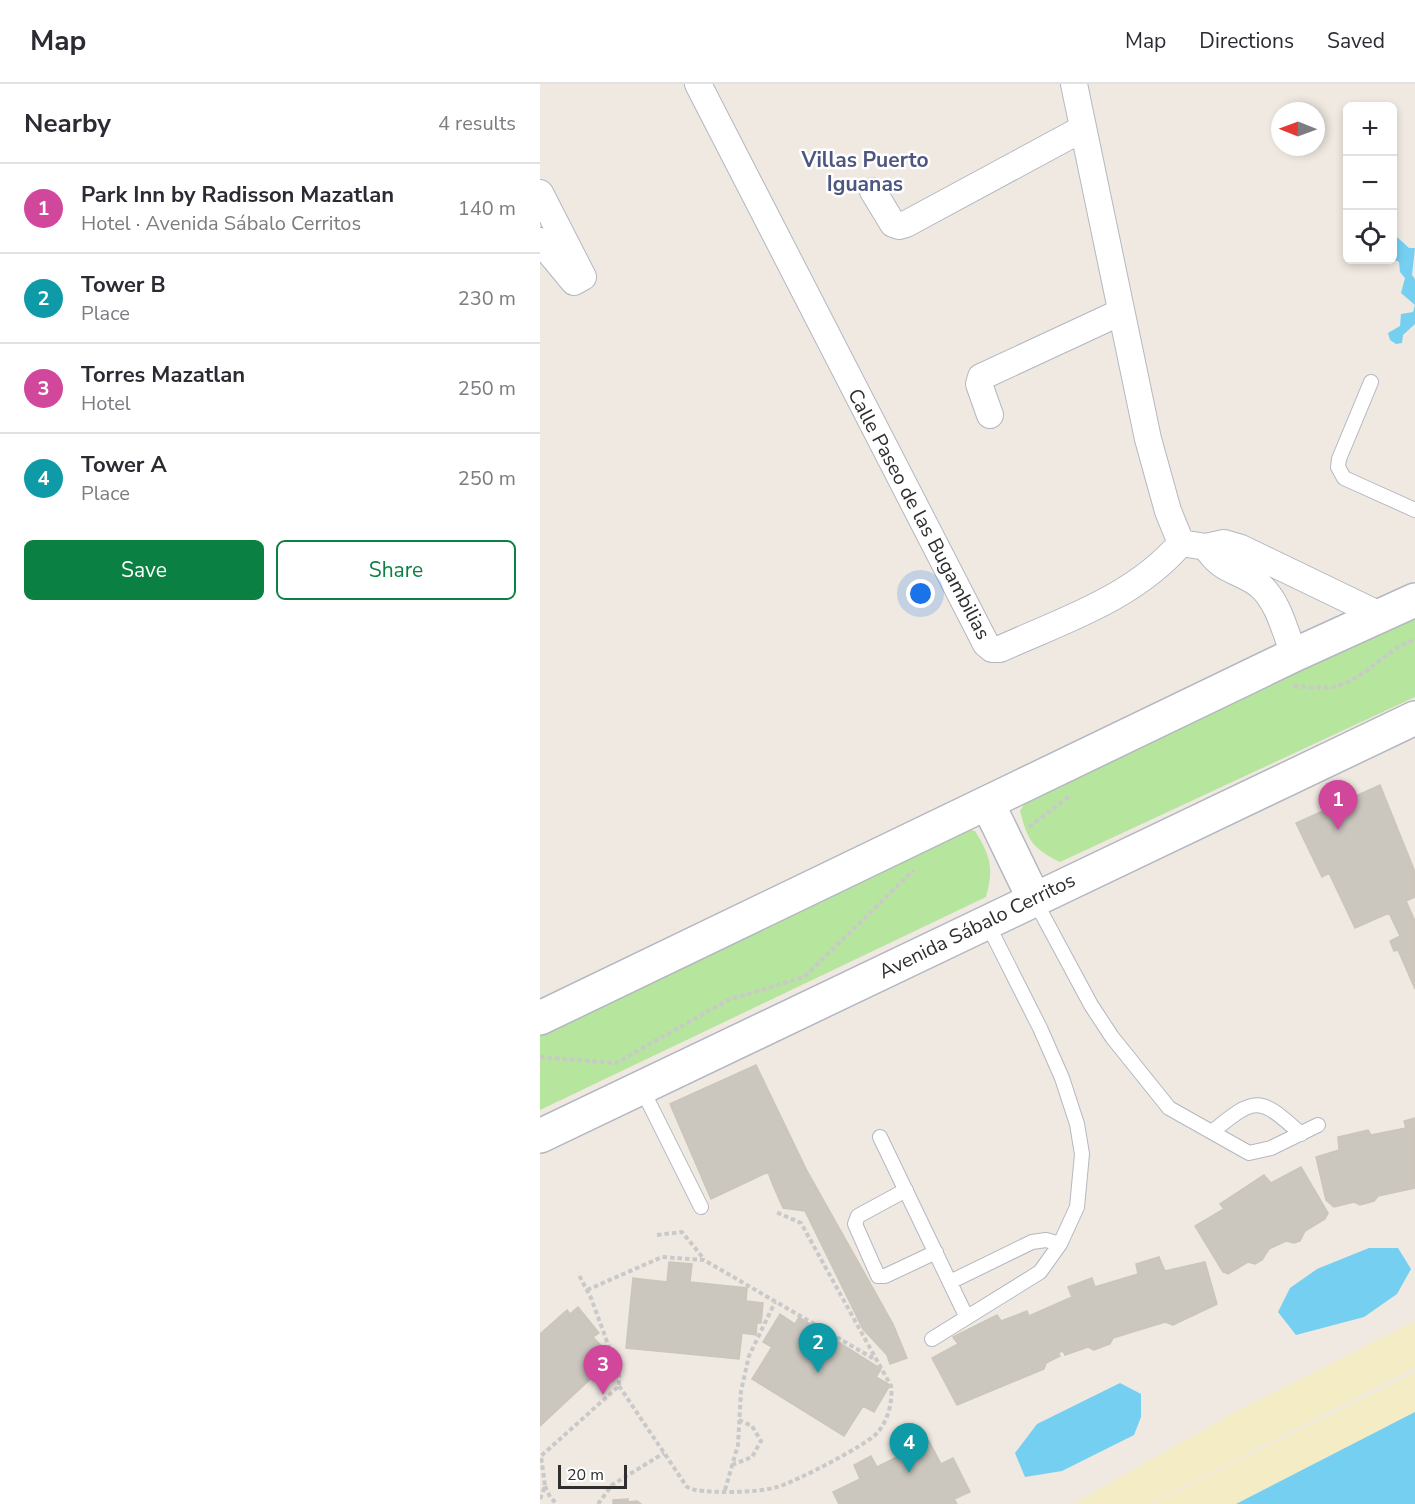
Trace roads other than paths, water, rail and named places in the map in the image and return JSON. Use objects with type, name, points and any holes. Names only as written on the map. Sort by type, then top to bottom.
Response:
[{"type":"main road","points":[[540,1018],[988,804],[1291,670],[1382,616],[1415,600]]},
{"type":"main road","name":"Avenida Sábalo Cerritos","points":[[540,1136],[1415,718]]},
{"type":"main road","points":[[988,804],[1034,899]]},
{"type":"street","name":"Calle Paseo de las Bugambilias","points":[[698,84],[986,645],[1000,649],[1112,598],[1140,582],[1162,565],[1180,543]]},
{"type":"street","points":[[1074,84],[1148,439],[1168,511],[1180,543],[1206,548],[1224,543],[1276,563],[1382,616]]},
{"type":"street","points":[[873,191],[892,224],[899,226],[906,224],[1082,129]]},
{"type":"street","points":[[540,193],[583,277],[574,282],[540,241]]},
{"type":"street","points":[[990,416],[979,384],[981,377],[1120,312]]},
{"type":"street","points":[[1206,548],[1215,562],[1259,585],[1272,600],[1291,670]]},
{"type":"street","points":[[1259,585],[1276,563]]},
{"type":"lane","points":[[1371,382],[1339,459],[1338,468],[1344,478],[1413,504]]},
{"type":"lane","points":[[1034,899],[1091,1005],[1113,1037],[1170,1108],[1249,1153],[1271,1148],[1318,1125]]},
{"type":"lane","points":[[932,1339],[1040,1272],[1060,1244],[1077,1207],[1082,1154],[1077,1124],[1062,1078],[1040,1028],[986,921]]},
{"type":"lane","points":[[641,1087],[701,1207]]},
{"type":"lane","points":[[1212,1132],[1237,1112],[1256,1104],[1271,1107],[1301,1134]]},
{"type":"lane","points":[[880,1137],[966,1316]]},
{"type":"lane","points":[[906,1190],[858,1216],[855,1224],[878,1276],[885,1276],[936,1251]]},
{"type":"lane","points":[[950,1282],[1032,1242],[1046,1240],[1060,1244]]},
{"type":"water","points":[[1397,237],[1409,248],[1415,248],[1412,275],[1415,279],[1415,305],[1401,293],[1405,278],[1400,272],[1397,261]]},
{"type":"water","points":[[1415,305],[1415,324],[1403,335],[1402,343],[1396,344],[1390,340],[1388,333],[1400,326],[1401,314],[1413,312]]},
{"type":"water","points":[[1369,1248],[1398,1248],[1411,1269],[1397,1294],[1364,1317],[1296,1335],[1278,1312],[1290,1288],[1317,1269]]},
{"type":"water","points":[[1120,1383],[1141,1394],[1141,1417],[1134,1435],[1062,1471],[1025,1477],[1015,1453],[1037,1424]]},
{"type":"water","points":[[1415,1412],[1415,1504],[1236,1504]]},
{"type":"place","name":"Park Inn by Radisson Mazatlan","points":[[1338,830]]},
{"type":"place","name":"Tower B","points":[[818,1373]]},
{"type":"place","name":"Torres Mazatlan","points":[[603,1395]]},
{"type":"place","name":"Tower A","points":[[909,1473]]},
{"type":"district","name":"Villas Puerto Iguanas","points":[[865,172]]}]
